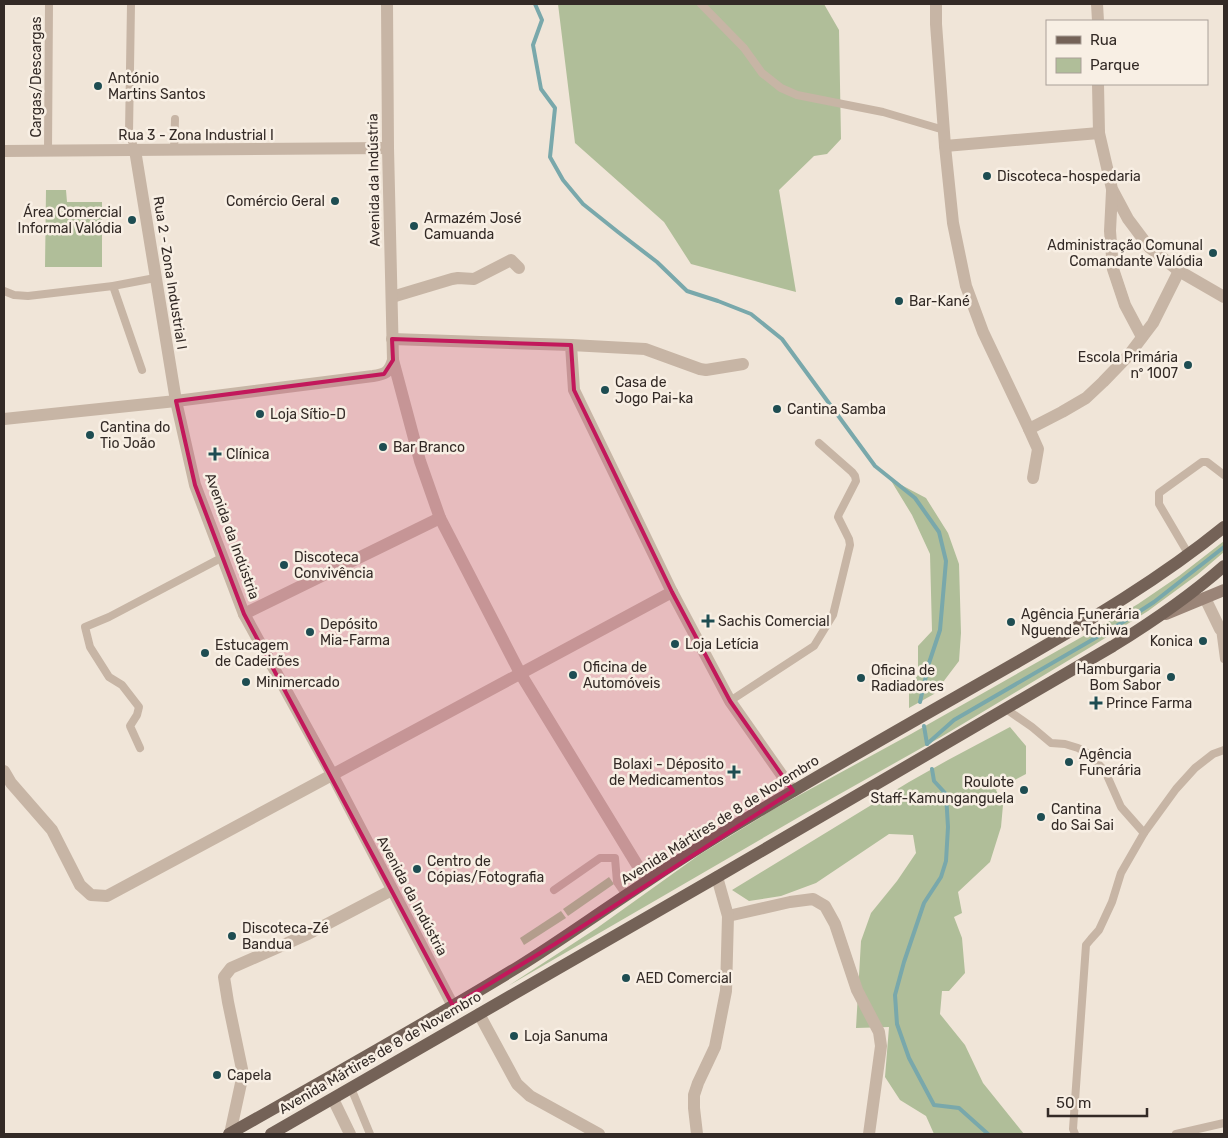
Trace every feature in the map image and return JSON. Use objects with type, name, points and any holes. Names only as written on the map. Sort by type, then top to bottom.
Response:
[{"type":"main road","name":"Avenida Mártires de 8 de Novembro","points":[[230,1134],[453,1006],[555,944],[647,881],[793,791],[1098,615],[1129,596],[1224,527]]},
{"type":"main road","name":"Avenida Mártires de 8 de Novembro","points":[[270,1134],[717,877],[1113,646],[1157,618],[1224,566]]},
{"type":"main road","points":[[1157,618],[1224,590]]},
{"type":"street","name":"Avenida da Indústria","points":[[387,4],[393,360],[420,461],[440,518],[520,673],[647,881]]},
{"type":"street","points":[[936,4],[945,146],[953,223],[966,286],[983,332],[1038,449],[1033,478]]},
{"type":"street","points":[[1097,4],[1098,20]]},
{"type":"street","points":[[1098,85],[1099,133],[1112,189],[1110,231],[1113,269],[1125,305],[1142,337]]},
{"type":"street","points":[[945,146],[1099,133]]},
{"type":"street","name":"Rua 3 - Zona Industrial I","points":[[4,151],[388,148]]},
{"type":"street","name":"Rua 2 - Zona Industrial I","points":[[135,150],[176,400]]},
{"type":"street","points":[[1112,189],[1128,218],[1149,247],[1179,271],[1224,298]]},
{"type":"street","points":[[392,297],[452,279],[474,279],[511,260],[519,268]]},
{"type":"street","points":[[1029,429],[1086,398],[1128,356],[1153,324],[1179,271]]},
{"type":"street","points":[[392,340],[571,345],[645,350],[706,370],[743,364]]},
{"type":"street","points":[[571,345],[574,390],[672,592],[730,700],[793,791]]},
{"type":"street","points":[[4,419],[373,376],[384,374],[391,368],[393,360]]},
{"type":"street","name":"Avenida da Indústria","points":[[176,400],[195,485],[244,614],[332,774],[453,1006]]},
{"type":"street","points":[[244,614],[440,518]]},
{"type":"street","points":[[4,771],[11,783],[52,830],[80,885],[91,895],[106,896],[672,592]]},
{"type":"street","points":[[1205,598],[1222,629]]},
{"type":"street","points":[[698,1134],[694,1095],[715,1047],[726,992],[728,916],[717,877]]},
{"type":"street","points":[[230,1134],[244,1074],[224,977],[231,968],[308,934],[392,890]]},
{"type":"street","points":[[728,916],[790,902],[813,899],[825,906],[836,924],[857,990],[879,1032],[881,1046],[869,1134]]},
{"type":"street","points":[[479,1014],[517,1084],[530,1096],[599,1134]]},
{"type":"street","points":[[333,1099],[350,1134]]},
{"type":"street","points":[[571,1134],[572,1120]]},
{"type":"lane","name":"Cargas/Descargas","points":[[48,151],[49,4]]},
{"type":"lane","points":[[131,4],[129,133],[135,150]]},
{"type":"lane","points":[[701,4],[744,48],[762,73],[782,88],[797,95],[883,112],[944,130]]},
{"type":"lane","points":[[174,150],[176,119]]},
{"type":"lane","points":[[4,291],[14,295],[28,296],[113,286],[156,278]]},
{"type":"lane","points":[[113,286],[142,370]]},
{"type":"lane","points":[[730,700],[814,646],[833,615],[850,545],[838,517],[856,482],[852,472],[819,443]]},
{"type":"lane","points":[[1189,554],[1159,504],[1159,493],[1202,462],[1207,462],[1224,475]]},
{"type":"lane","points":[[140,748],[130,726],[137,715],[139,707],[122,685],[109,677],[90,647],[85,628],[223,557]]},
{"type":"lane","points":[[1222,629],[1224,659]]},
{"type":"lane","points":[[1006,709],[1051,743],[1065,744],[1089,754],[1105,770],[1121,807],[1144,832]]},
{"type":"lane","points":[[1075,1134],[1073,1129],[1086,946],[1099,930],[1112,902],[1121,873],[1144,832],[1176,789],[1195,768],[1213,754],[1224,750]]},
{"type":"lane","points":[[554,890],[600,858],[615,858],[628,850]]},
{"type":"lane","points":[[615,858],[617,882],[626,895]]},
{"type":"lane","points":[[351,1088],[370,1134]]},
{"type":"lane","points":[[1176,1134],[1224,1123]]},
{"type":"highlighted area","points":[[392,339],[571,345],[574,390],[672,592],[730,701],[793,791],[555,944],[453,1006],[244,614],[195,485],[176,401],[384,374],[393,360]]},
{"type":"green space","points":[[558,4],[824,4],[839,30],[841,139],[827,154],[814,156],[779,190],[796,292],[691,264],[664,222],[575,143]]},
{"type":"green space","points":[[46,190],[66,190],[67,202],[102,202],[102,267],[45,267]]},
{"type":"green space","points":[[890,479],[926,498],[948,533],[959,564],[961,633],[959,661],[934,694],[909,708],[909,687],[918,675],[918,646],[932,631],[930,554],[912,515]]},
{"type":"green space","points":[[1224,541],[1224,552],[1197,575],[1148,611],[1094,645],[941,737],[508,986],[597,928],[699,855],[774,809],[911,734],[1138,604],[1179,576]]},
{"type":"green space","points":[[1010,727],[1026,746],[1026,774],[996,790],[1003,805],[1001,827],[990,862],[958,892],[962,913],[954,917],[962,938],[965,973],[949,991],[942,991],[940,1014],[965,1045],[983,1083],[1024,1134],[934,1134],[926,1116],[900,1100],[885,1077],[889,1027],[856,1028],[861,941],[871,913],[897,881],[916,853],[913,835],[889,834],[816,883],[781,896],[749,901],[732,890],[909,782]]},
{"type":"green space","points":[[609,877],[614,884],[568,916],[563,909]]},
{"type":"green space","points":[[561,911],[566,918],[524,945],[520,938]]},
{"type":"waterway","points":[[535,4],[542,20],[533,45],[541,89],[555,108],[550,157],[563,180],[583,204],[657,262],[687,291],[751,314],[782,339],[875,466],[915,498],[939,532],[946,561],[940,630],[929,663],[920,702]]},
{"type":"waterway","points":[[927,744],[954,720],[1154,602],[1224,547]]},
{"type":"waterway","points":[[924,726],[927,744]]},
{"type":"waterway","points":[[932,769],[934,781],[946,794],[948,827],[946,861],[941,877],[924,903],[904,962],[895,995],[897,1024],[909,1058],[934,1105],[959,1108],[988,1134]]},
{"type":"place","name":"António Martins Santos","points":[[98,86]]},
{"type":"place","name":"Discoteca-hospedaria","points":[[987,176]]},
{"type":"place","name":"Comércio Geral","points":[[335,201]]},
{"type":"place","name":"Área Comercial Informal Valódia","points":[[132,220]]},
{"type":"place","name":"Armazém José Camuanda","points":[[414,226]]},
{"type":"place","name":"Administração Comunal Comandante Valódia","points":[[1213,253]]},
{"type":"place","name":"Bar-Kané","points":[[899,301]]},
{"type":"place","name":"Escola Primária nº 1007","points":[[1188,365]]},
{"type":"place","name":"Casa de Jogo Pai-ka","points":[[605,390]]},
{"type":"place","name":"Cantina Samba","points":[[777,409]]},
{"type":"place","name":"Loja Sítio-D","points":[[260,414]]},
{"type":"place","name":"Cantina do Tio João","points":[[90,435]]},
{"type":"place","name":"Bar Branco","points":[[383,447]]},
{"type":"place","name":"Clínica","points":[[215,454]]},
{"type":"place","name":"Discoteca Convivência","points":[[284,565]]},
{"type":"place","name":"Sachis Comercial","points":[[708,621]]},
{"type":"place","name":"Agência Funerária Nguende Tchiwa","points":[[1011,622]]},
{"type":"place","name":"Depósito Mia-Farma","points":[[310,632]]},
{"type":"place","name":"Konica","points":[[1203,641]]},
{"type":"place","name":"Loja Letícia","points":[[675,644]]},
{"type":"place","name":"Estucagem de Cadeirões","points":[[205,653]]},
{"type":"place","name":"Oficina de Automóveis","points":[[573,675]]},
{"type":"place","name":"Hamburgaria Bom Sabor","points":[[1171,677]]},
{"type":"place","name":"Oficina de Radiadores","points":[[861,678]]},
{"type":"place","name":"Minimercado","points":[[246,682]]},
{"type":"place","name":"Prince Farma","points":[[1096,703]]},
{"type":"place","name":"Agência Funerária","points":[[1069,762]]},
{"type":"place","name":"Bolaxi - Déposito de Medicamentos","points":[[734,772]]},
{"type":"place","name":"Roulote Staff-Kamunganguela","points":[[1024,790]]},
{"type":"place","name":"Cantina do Sai Sai","points":[[1041,817]]},
{"type":"place","name":"Centro de Cópias/Fotografia","points":[[417,869]]},
{"type":"place","name":"Discoteca-Zé Bandua","points":[[232,936]]},
{"type":"place","name":"AED Comercial","points":[[626,978]]},
{"type":"place","name":"Loja Sanuma","points":[[514,1036]]},
{"type":"place","name":"Capela","points":[[217,1075]]}]
